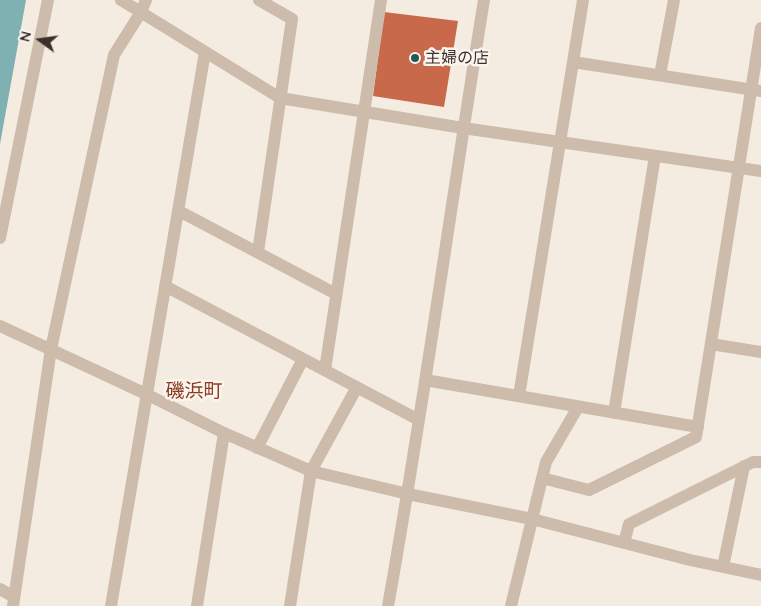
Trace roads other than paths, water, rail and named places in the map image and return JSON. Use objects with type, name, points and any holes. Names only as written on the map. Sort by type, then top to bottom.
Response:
[{"type":"street","points":[[0,238],[48,0]]},
{"type":"street","points":[[121,0],[143,6],[205,52],[280,98],[463,128],[761,172]]},
{"type":"street","points":[[258,252],[292,19],[259,0]]},
{"type":"street","points":[[325,370],[381,0]]},
{"type":"street","points":[[388,606],[408,494],[484,0]]},
{"type":"street","points":[[519,396],[583,0]]},
{"type":"street","points":[[660,75],[674,0]]},
{"type":"street","points":[[13,601],[52,349],[114,55],[143,6]]},
{"type":"street","points":[[542,478],[589,490],[696,437],[739,168],[756,90],[761,28]]},
{"type":"street","points":[[111,606],[205,52]]},
{"type":"street","points":[[573,62],[756,90]]},
{"type":"street","points":[[614,413],[655,156]]},
{"type":"street","points":[[179,211],[336,294]]},
{"type":"street","points":[[165,286],[419,420]]},
{"type":"street","points":[[0,326],[146,394],[224,434],[311,470],[408,494],[532,519],[624,544],[761,575]]},
{"type":"street","points":[[711,344],[761,352]]},
{"type":"street","points":[[257,448],[303,359]]},
{"type":"street","points":[[425,380],[698,427]]},
{"type":"street","points":[[290,606],[311,470],[357,387]]},
{"type":"street","points":[[511,606],[546,462],[578,406]]},
{"type":"street","points":[[197,606],[224,434]]},
{"type":"street","points":[[624,544],[629,524],[744,466],[753,462],[761,462]]},
{"type":"street","points":[[724,567],[744,466]]},
{"type":"street","points":[[0,589],[13,601]]},
{"type":"water","points":[[0,0],[26,0],[0,144]]},
{"type":"place","name":"主婦の店","points":[[415,58]]},
{"type":"district","name":"磯浜町","points":[[194,391]]}]
